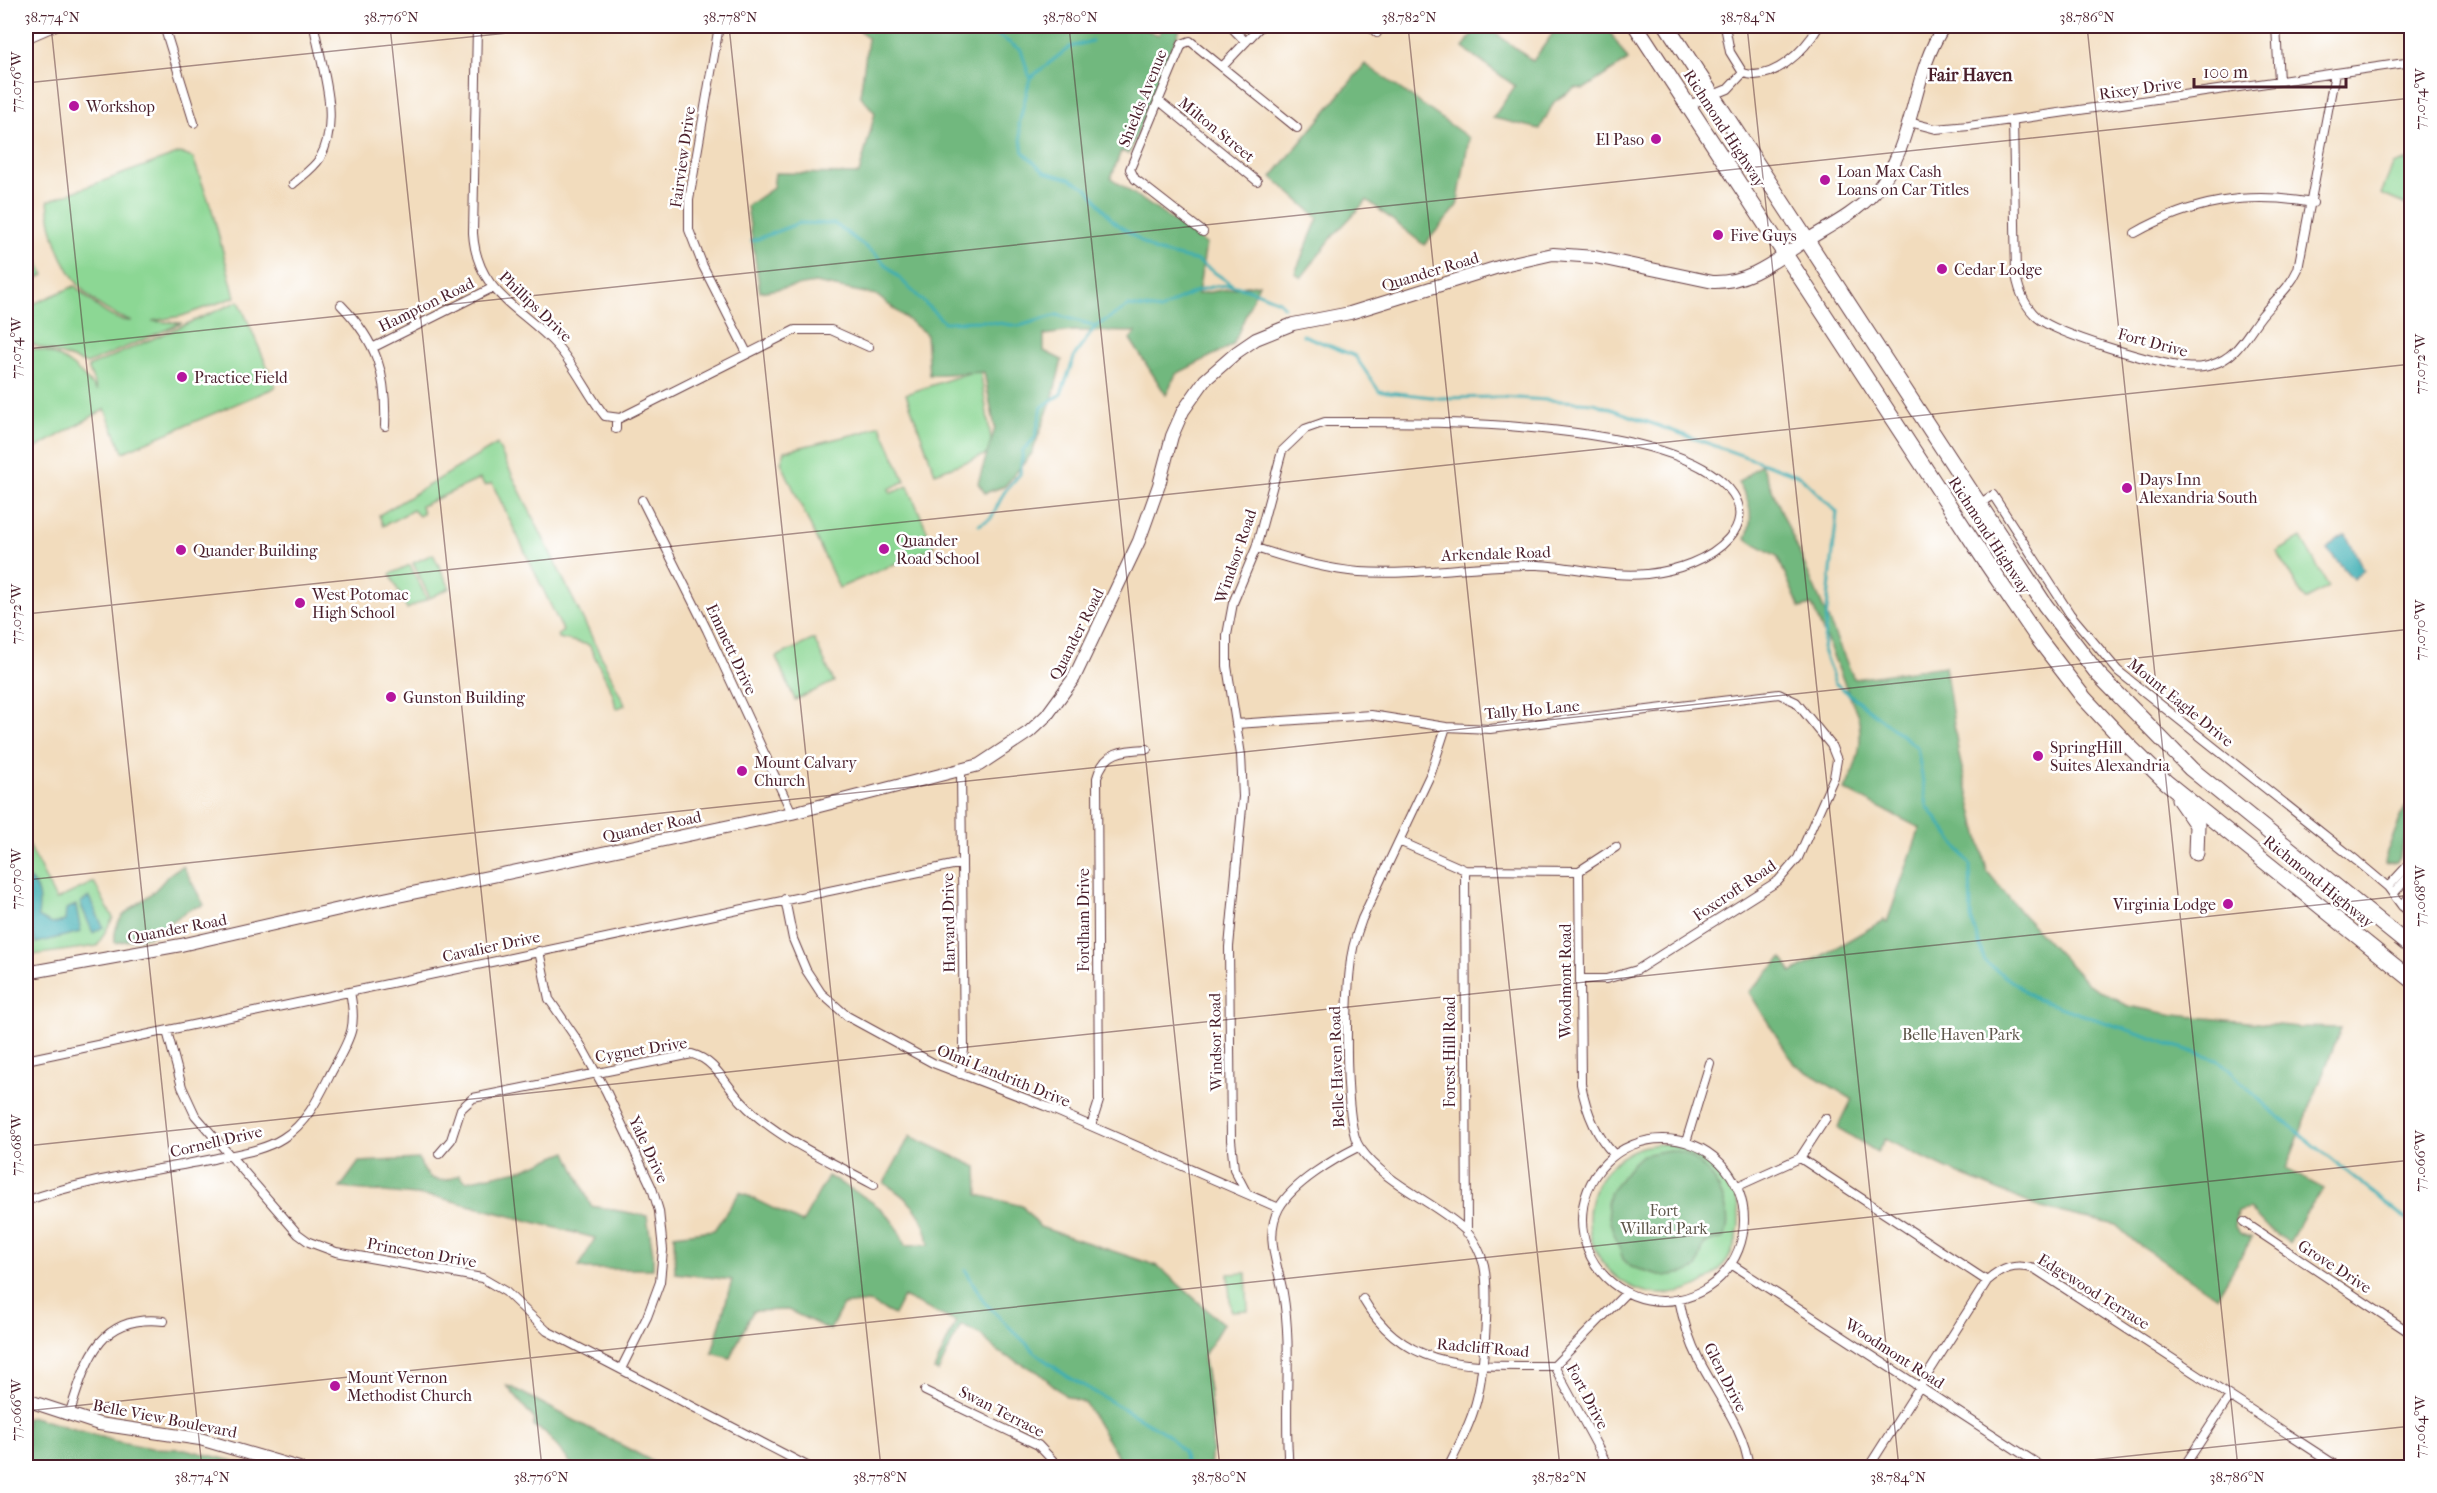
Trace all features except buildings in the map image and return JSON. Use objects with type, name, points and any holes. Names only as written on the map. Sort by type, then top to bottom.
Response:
[{"type":"highway","name":"Richmond Highway","points":[[1636,26],[1787,253],[2037,638],[2084,698],[2166,782],[2412,980]]},
{"type":"highway","name":"Richmond Highway","points":[[1667,26],[2045,605],[2076,645],[2152,733],[2260,827],[2412,948]]},
{"type":"highway","points":[[2166,782],[2195,822],[2198,833],[2196,853]]},
{"type":"street","points":[[26,39],[56,26]]},
{"type":"street","points":[[164,26],[194,123]]},
{"type":"street","points":[[293,184],[320,159],[330,131],[330,112],[314,26]]},
{"type":"street","name":"Phillips Drive","points":[[477,26],[473,233],[477,256],[492,288],[559,348],[605,416],[616,419]]},
{"type":"street","name":"Fairview Drive","points":[[719,26],[693,176],[689,230],[703,266],[747,353]]},
{"type":"street","points":[[1230,26],[1246,42]]},
{"type":"street","points":[[1261,26],[1222,67],[1297,128]]},
{"type":"street","points":[[1369,26],[1377,33]]},
{"type":"street","points":[[1725,26],[1730,52],[1743,73],[1757,76],[1787,62],[1812,39],[1819,26]]},
{"type":"street","name":"Quander Road","points":[[26,973],[181,945],[379,900],[792,813],[979,765],[1012,745],[1047,715],[1062,697],[1078,669],[1139,541],[1159,485],[1173,432],[1183,411],[1214,371],[1256,339],[1293,324],[1350,313],[1508,264],[1553,254],[1595,257],[1721,282],[1759,271],[1874,194],[1896,159],[1909,122],[1924,65],[1944,26]]},
{"type":"street","points":[[2276,26],[2279,81]]},
{"type":"street","name":"Shields Avenue","points":[[1203,232],[1135,179],[1131,174],[1132,163],[1182,44],[1190,41],[1222,67]]},
{"type":"street","name":"Rixey Drive","points":[[1909,122],[1936,129],[2013,120],[2412,62]]},
{"type":"street","points":[[1689,105],[1732,87],[1743,73]]},
{"type":"street","name":"Fort Drive","points":[[2013,120],[2016,275],[2022,298],[2037,317],[2054,328],[2169,363],[2193,368],[2208,366],[2227,358],[2238,350],[2260,317],[2282,296],[2294,279],[2301,259],[2313,203],[2335,73]]},
{"type":"street","name":"Milton Street","points":[[1158,100],[1257,181]]},
{"type":"street","points":[[2134,233],[2182,209],[2212,201],[2250,197],[2313,203]]},
{"type":"street","name":"Hampton Road","points":[[374,347],[492,288]]},
{"type":"street","points":[[341,305],[374,347],[386,393],[386,426]]},
{"type":"street","points":[[616,429],[616,419],[795,330],[806,328],[837,331],[869,347]]},
{"type":"street","name":"Windsor Road","points":[[1246,1192],[1234,1169],[1231,1140],[1229,947],[1243,797],[1236,724],[1227,666],[1227,635],[1233,603],[1256,548],[1282,451],[1295,435],[1325,422],[1505,425],[1565,431],[1616,440],[1680,458],[1717,477],[1735,497],[1739,522],[1731,537]]},
{"type":"street","name":"Mount Eagle Drive","points":[[1979,504],[1993,495],[2070,614],[2118,671],[2390,890],[2402,906],[2412,914]]},
{"type":"street","name":"Emmett Drive","points":[[642,500],[707,630],[792,813]]},
{"type":"street","name":"Arkendale Road","points":[[1256,548],[1296,561],[1359,572],[1534,565],[1636,575],[1663,572],[1691,563],[1722,545],[1731,537]]},
{"type":"street","name":"Tally Ho Lane","points":[[1236,724],[1371,715],[1446,727],[1490,729],[1526,727],[1779,694],[1792,699],[1815,726]]},
{"type":"street","name":"Foxcroft Road","points":[[1580,980],[1606,979],[1637,970],[1785,875],[1798,858],[1836,771],[1835,753],[1815,726]]},
{"type":"street","name":"Belle Haven Road","points":[[1446,727],[1431,773],[1362,920],[1350,966],[1350,1120],[1358,1147],[1378,1168],[1467,1233],[1479,1251],[1485,1275],[1482,1364],[1474,1410],[1448,1467]]},
{"type":"street","name":"Fordham Drive","points":[[1091,1126],[1099,1101],[1097,778],[1103,763],[1113,753],[1147,749]]},
{"type":"street","name":"Harvard Drive","points":[[960,1074],[964,1050],[961,771]]},
{"type":"street","points":[[1399,841],[1465,870],[1579,871],[1616,846]]},
{"type":"street","points":[[2390,890],[2412,861]]},
{"type":"street","name":"Cavalier Drive","points":[[26,1060],[962,863]]},
{"type":"street","name":"Forest Hill Road","points":[[1465,870],[1467,1233]]},
{"type":"street","name":"Woodmont Road","points":[[1579,871],[1581,1072],[1585,1104],[1595,1128],[1614,1155]]},
{"type":"street","points":[[2390,890],[2412,873]]},
{"type":"street","points":[[2402,906],[2412,893]]},
{"type":"street","name":"Olmi Landrith Drive","points":[[785,899],[800,957],[811,979],[828,1000],[847,1016],[889,1041],[960,1074],[1091,1126],[1279,1208]]},
{"type":"street","name":"Yale Drive","points":[[539,951],[549,999],[596,1072],[652,1188],[663,1234],[662,1266],[656,1296],[621,1369]]},
{"type":"street","name":"Cornell Drive","points":[[26,1201],[66,1186],[267,1147],[291,1132],[306,1117],[353,1029],[355,1012],[350,992]]},
{"type":"street","name":"Princeton Drive","points":[[167,1031],[189,1105],[202,1125],[289,1226],[309,1242],[336,1252],[482,1278],[506,1292],[547,1331],[811,1467]]},
{"type":"street","name":"Cygnet Drive","points":[[439,1154],[451,1140],[461,1109],[473,1098],[683,1054],[700,1056],[712,1065],[743,1102],[769,1125],[874,1185]]},
{"type":"street","points":[[1686,1142],[1710,1063]]},
{"type":"street","points":[[1738,1186],[1800,1158],[1826,1118]]},
{"type":"street","points":[[1667,1138],[1686,1142],[1715,1158],[1738,1186],[1744,1225],[1740,1245],[1731,1264],[1713,1283],[1679,1299],[1648,1299],[1626,1293],[1611,1282],[1595,1264],[1586,1246],[1581,1220],[1590,1184],[1601,1167],[1614,1155],[1633,1144],[1648,1140],[1667,1138]]},
{"type":"street","points":[[1288,1467],[1286,1308],[1272,1249],[1279,1208],[1296,1189],[1318,1171],[1358,1147]]},
{"type":"street","points":[[1800,1158],[1987,1281],[1868,1467]]},
{"type":"street","name":"Grove Drive","points":[[2244,1222],[2412,1334]]},
{"type":"street","name":"Woodmont Road","points":[[1731,1264],[2044,1467]]},
{"type":"street","name":"Edgewood Terrace","points":[[1987,1281],[2007,1267],[2025,1266],[2035,1269],[2340,1467]]},
{"type":"street","name":"Fort Drive","points":[[1609,1467],[1554,1366],[1626,1293]]},
{"type":"street","name":"Radcliff Road","points":[[1363,1299],[1384,1330],[1409,1349],[1439,1360],[1554,1366]]},
{"type":"street","name":"Glen Drive","points":[[1679,1299],[1698,1359],[1739,1434],[1749,1467]]},
{"type":"street","points":[[69,1415],[82,1374],[92,1351],[102,1338],[115,1328],[132,1322],[146,1319],[164,1321]]},
{"type":"street","name":"Swan Terrace","points":[[925,1391],[1033,1442],[1047,1452],[1060,1467]]},
{"type":"street","points":[[2183,1467],[2230,1396]]},
{"type":"street","name":"Belle View Boulevard","points":[[26,1400],[114,1428],[200,1439],[299,1467]]},
{"type":"green space","points":[[856,26],[1137,26],[1159,35],[1163,26],[1181,26],[1129,154],[1121,151],[1111,178],[1206,244],[1198,294],[1259,284],[1233,345],[1176,374],[1166,395],[1130,339],[1136,332],[1073,331],[1044,335],[1044,351],[1062,360],[1053,396],[1032,453],[1005,486],[985,493],[978,483],[995,428],[984,372],[929,375],[926,334],[876,295],[815,283],[760,292],[747,206],[773,188],[775,173],[859,174],[875,113],[860,95],[868,39]]},
{"type":"green space","points":[[1477,26],[1486,26],[1533,61],[1558,26],[1606,26],[1628,60],[1584,89],[1575,88],[1554,102],[1540,129],[1493,118],[1515,86],[1463,48]]},
{"type":"green space","points":[[1365,64],[1469,138],[1457,207],[1424,245],[1367,200],[1334,235],[1301,278],[1295,273],[1318,218],[1272,177]]},
{"type":"green space","points":[[180,153],[193,158],[212,210],[235,297],[182,316],[152,321],[182,323],[87,364],[26,342],[26,307],[75,286],[108,314],[132,321],[113,314],[97,303],[72,275],[55,240],[48,201]]},
{"type":"green space","points":[[2412,159],[2411,207],[2381,194],[2393,165]]},
{"type":"green space","points":[[26,234],[44,275],[26,283]]},
{"type":"green space","name":"Practice Field","points":[[239,301],[276,387],[123,452],[105,409],[26,454],[26,348],[48,352],[66,361],[97,391],[88,367]]},
{"type":"green space","points":[[980,369],[993,452],[935,473],[906,394]]},
{"type":"green space","points":[[880,425],[905,481],[889,489],[891,493],[908,486],[934,547],[839,588],[781,462],[785,451],[864,432]]},
{"type":"green space","points":[[497,444],[625,705],[616,709],[613,694],[589,645],[559,638],[558,635],[563,631],[492,483],[485,486],[480,479],[421,506],[423,513],[419,516],[413,510],[383,526],[379,515]]},
{"type":"green space","name":"Belle Haven Park","points":[[1761,464],[1854,679],[1945,666],[1959,756],[1987,871],[2022,914],[2088,984],[2128,1006],[2175,1015],[2299,1027],[2341,1028],[2286,1169],[2324,1189],[2305,1214],[2289,1243],[2261,1222],[2249,1209],[2237,1212],[2234,1226],[2241,1234],[2252,1238],[2217,1297],[2136,1243],[2116,1225],[2041,1208],[1945,1168],[1885,1139],[1877,1152],[1838,1128],[1852,1099],[1794,1064],[1749,992],[1782,958],[1792,973],[1884,920],[1887,922],[1920,828],[1845,790],[1853,772],[1860,745],[1858,716],[1812,605],[1800,608],[1777,556],[1746,539],[1750,524],[1750,510],[1746,496],[1738,483]]},
{"type":"green space","points":[[2301,538],[2329,587],[2305,600],[2277,552]]},
{"type":"green space","points":[[433,554],[450,588],[430,598],[413,563]]},
{"type":"green space","points":[[410,565],[427,599],[407,609],[390,574]]},
{"type":"green space","points":[[814,639],[834,682],[795,700],[776,657]]},
{"type":"green space","points":[[2411,792],[2411,823],[2397,862],[2385,864],[2386,854]]},
{"type":"green space","points":[[26,839],[56,900],[94,882],[113,918],[97,946],[26,956]]},
{"type":"green space","points":[[183,866],[204,905],[190,909],[151,936],[115,943],[117,924],[122,917],[155,890],[170,874]]},
{"type":"green space","points":[[910,1136],[977,1167],[978,1195],[1022,1206],[1040,1227],[1158,1266],[1223,1324],[1203,1357],[1211,1412],[1210,1467],[1124,1467],[1085,1403],[1066,1396],[1038,1372],[998,1352],[981,1335],[961,1325],[938,1372],[934,1370],[956,1322],[903,1297],[894,1315],[868,1302],[843,1305],[830,1330],[788,1310],[753,1311],[730,1358],[712,1353],[732,1280],[675,1273],[674,1235],[714,1230],[740,1192],[802,1223],[828,1176],[875,1204],[884,1212],[899,1232],[905,1246],[929,1245],[924,1225],[915,1208],[884,1183]]},
{"type":"green space","name":"Fort Willard Park","points":[[1664,1144],[1693,1150],[1717,1166],[1733,1190],[1739,1219],[1733,1248],[1717,1272],[1693,1288],[1664,1294],[1635,1288],[1611,1272],[1595,1248],[1589,1219],[1595,1190],[1611,1166],[1635,1150]]},
{"type":"green space","name":"Fort Willard Park","points":[[1670,1150],[1683,1153],[1706,1170],[1722,1197],[1727,1211],[1727,1225],[1724,1238],[1704,1244],[1697,1268],[1685,1273],[1664,1276],[1631,1267],[1623,1259],[1610,1222],[1607,1204],[1610,1192],[1642,1155]]},
{"type":"green space","points":[[567,1152],[591,1206],[647,1216],[653,1269],[586,1269],[579,1267],[595,1238],[437,1197],[340,1188],[359,1162],[419,1159],[425,1172],[434,1179],[445,1180],[459,1175],[466,1181],[524,1169]]},
{"type":"green space","points":[[1246,1273],[1248,1310],[1231,1311],[1228,1274]]},
{"type":"green space","points":[[507,1386],[663,1467],[574,1467],[545,1432],[533,1426],[535,1420]]},
{"type":"green space","points":[[33,1417],[115,1441],[151,1448],[185,1449],[256,1467],[26,1467],[26,1418]]},
{"type":"water","points":[[2346,535],[2364,570],[2353,579],[2327,549],[2337,539]]},
{"type":"water","points":[[26,877],[34,885],[38,894],[38,917],[52,924],[65,921],[66,909],[76,905],[81,932],[36,943],[26,915]]},
{"type":"water","points":[[89,897],[103,927],[93,933],[80,903]]},
{"type":"waterway","points":[[983,26],[1021,50],[1030,78]]},
{"type":"waterway","points":[[1092,41],[1070,47],[1030,78],[1019,124],[1023,152],[1045,172],[1070,179],[1087,188],[1113,221],[1155,251],[1198,261],[1234,286]]},
{"type":"waterway","points":[[752,241],[799,223],[835,224],[875,254],[944,322],[983,321],[1019,326],[1057,315],[1096,326],[1129,306],[1161,310],[1205,288],[1225,285],[1251,290],[1279,301],[1284,307]]},
{"type":"waterway","points":[[979,525],[991,518],[1005,491],[1020,474],[1023,450],[1035,438],[1042,407],[1061,394],[1075,355],[1096,326]]},
{"type":"waterway","points":[[1303,335],[1355,356],[1379,391],[1440,398],[1501,397],[1594,403],[1800,476],[1837,512],[1823,650],[1835,683],[1917,747],[1927,806],[1970,864],[1971,918],[1985,962],[2036,999],[2220,1061],[2267,1107],[2412,1224]]},
{"type":"waterway","points":[[965,1269],[984,1302],[1039,1356],[1067,1376],[1167,1434],[1183,1452],[1187,1468]]},
{"type":"place","name":"Workshop","points":[[74,106]]},
{"type":"place","name":"El Paso","points":[[1656,139]]},
{"type":"place","name":"Loan Max Cash Loans on Car Titles","points":[[1825,180]]},
{"type":"place","name":"Five Guys","points":[[1718,235]]},
{"type":"place","name":"Cedar Lodge","points":[[1942,269]]},
{"type":"place","name":"Practice Field","points":[[182,377]]},
{"type":"place","name":"Days Inn Alexandria South","points":[[2127,488]]},
{"type":"place","name":"Quander Road School","points":[[884,549]]},
{"type":"place","name":"Quander Building","points":[[181,550]]},
{"type":"place","name":"West Potomac High School","points":[[300,603]]},
{"type":"place","name":"Gunston Building","points":[[391,697]]},
{"type":"place","name":"SpringHill Suites Alexandria","points":[[2038,756]]},
{"type":"place","name":"Mount Calvary Church","points":[[742,771]]},
{"type":"place","name":"Virginia Lodge","points":[[2228,904]]},
{"type":"place","name":"Mount Vernon Methodist Church","points":[[335,1386]]},
{"type":"district","name":"Fair Haven","points":[[1970,75]]}]
